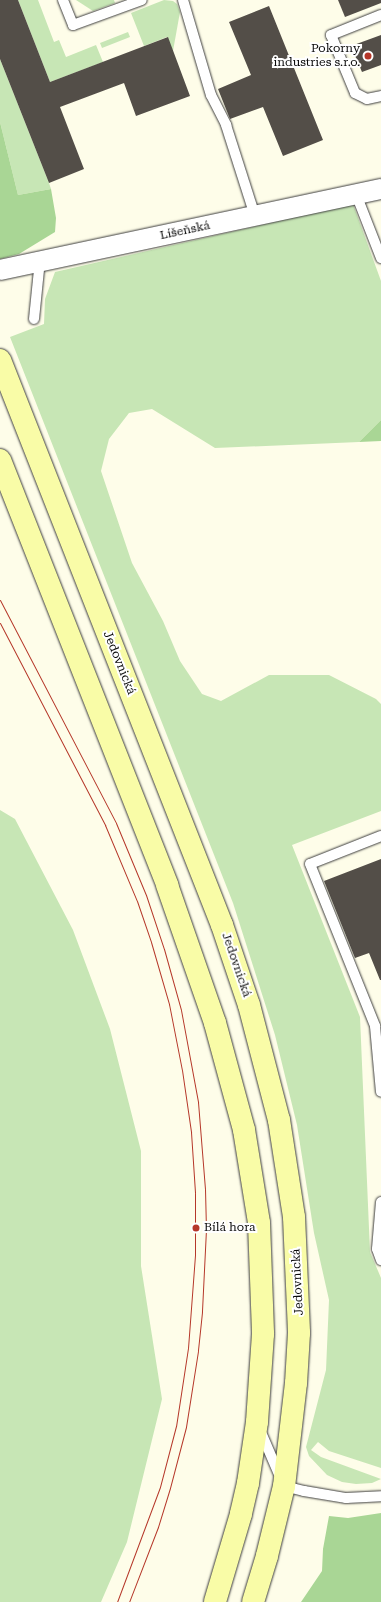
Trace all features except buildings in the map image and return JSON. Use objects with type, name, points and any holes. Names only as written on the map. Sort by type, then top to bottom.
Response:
[{"type":"main road","name":"Jedovnická","points":[[0,360],[222,925],[249,1005],[264,1056],[288,1169],[294,1217],[299,1302],[296,1383],[284,1486],[267,1556],[253,1602]]},
{"type":"main road","points":[[0,460],[167,885],[215,1023],[244,1130],[259,1223],[263,1334],[257,1422],[241,1514],[215,1602]]},
{"type":"street","name":"Líšeňská","points":[[0,270],[40,260],[369,191]]},
{"type":"lane","points":[[63,0],[74,25],[142,0]]},
{"type":"lane","points":[[183,0],[211,95],[226,125],[255,216]]},
{"type":"lane","points":[[381,15],[331,35],[355,93],[368,99],[381,96]]},
{"type":"lane","points":[[369,191],[381,258]]},
{"type":"lane","points":[[34,319],[40,260]]},
{"type":"lane","points":[[381,836],[310,864],[375,1026],[381,1092]]},
{"type":"lane","points":[[381,1202],[377,1249],[381,1260]]},
{"type":"lane","points":[[257,1422],[284,1486],[346,1498],[381,1496]]},
{"type":"green space","points":[[18,0],[38,0],[54,42],[59,40],[66,57],[96,45],[103,62],[50,82]]},
{"type":"green space","points":[[76,0],[114,0],[115,3],[93,11]]},
{"type":"green space","points":[[164,0],[173,1],[177,4],[180,12],[173,51],[167,37],[144,46],[131,13]]},
{"type":"green space","points":[[128,32],[130,37],[102,48],[100,43]]},
{"type":"green space","points":[[0,59],[51,189],[18,195],[0,122]]},
{"type":"green space","points":[[0,122],[18,195],[51,189],[56,218],[55,232],[19,254],[0,259]]},
{"type":"green space","points":[[353,204],[381,281],[381,420],[359,442],[215,448],[152,409],[129,413],[109,439],[101,471],[132,563],[163,621],[180,661],[202,694],[221,701],[269,675],[329,675],[376,699],[381,704],[381,811],[292,845],[360,1017],[370,1252],[381,1278],[381,1468],[329,1451],[318,1442],[311,1450],[321,1457],[381,1479],[372,1483],[356,1484],[342,1482],[327,1475],[309,1456],[306,1447],[326,1370],[329,1300],[314,1233],[297,1125],[275,1035],[233,903],[10,337],[44,324],[45,299],[55,272]]},
{"type":"green space","points":[[381,420],[381,441],[359,442]]},
{"type":"green space","points":[[0,810],[15,819],[73,930],[110,1029],[141,1151],[141,1266],[162,1399],[127,1542],[101,1602],[0,1602]]},
{"type":"green space","points":[[381,1513],[381,1602],[301,1602],[322,1571],[323,1549],[329,1516],[348,1518]]},
{"type":"tram line","points":[[0,600],[116,823],[146,895],[164,949],[181,1010],[198,1102],[205,1189],[206,1229],[202,1312],[198,1351],[186,1427],[170,1488],[158,1527],[129,1602]]},
{"type":"tram line","points":[[0,623],[105,825],[137,901],[151,942],[169,1004],[182,1070],[191,1132],[195,1193],[195,1255],[188,1348],[176,1426],[160,1487],[117,1602]]},
{"type":"place","name":"Pokorny industries s.r.o.","points":[[368,56]]},
{"type":"place","name":"Bílá hora","points":[[196,1228]]}]
